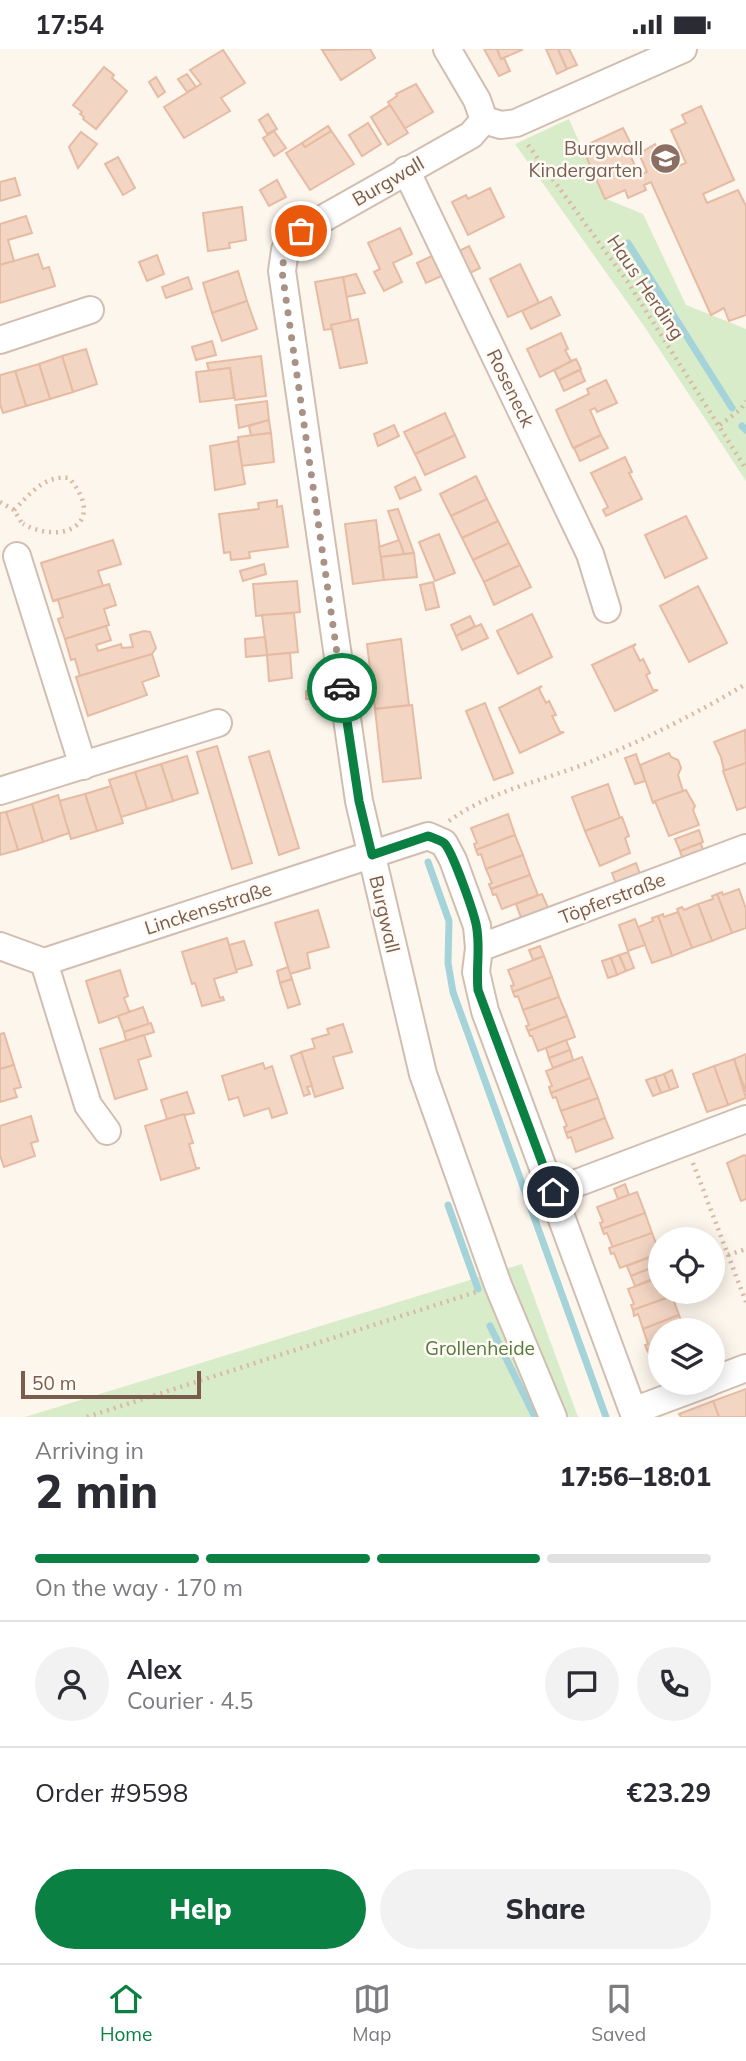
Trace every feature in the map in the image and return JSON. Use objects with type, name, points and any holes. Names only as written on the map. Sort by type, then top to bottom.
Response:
[{"type":"street","points":[[447,49],[477,100],[484,120],[501,125],[516,124],[683,49]]},
{"type":"street","name":"Burgwall","points":[[484,120],[471,135],[301,231],[285,250],[282,271],[359,801],[423,1073],[498,1285],[553,1417]]},
{"type":"street","name":"Roseneck","points":[[406,170],[590,554],[607,609]]},
{"type":"street","points":[[0,340],[90,310]]},
{"type":"street","points":[[17,556],[83,766]]},
{"type":"street","points":[[0,791],[219,723]]},
{"type":"street","points":[[372,855],[428,836],[444,843],[477,926],[479,948],[476,972],[482,1001],[634,1414],[679,1395]]},
{"type":"street","name":"Töpferstraße","points":[[479,948],[746,848]]},
{"type":"street","name":"Linckensstraße","points":[[44,962],[372,855]]},
{"type":"street","points":[[0,946],[44,962],[88,1105],[107,1132]]},
{"type":"street","points":[[553,1192],[746,1119]]},
{"type":"street","points":[[725,1376],[746,1368]]},
{"type":"path","name":"Haus Herding","points":[[516,124],[526,142],[627,281],[746,469]]},
{"type":"path","points":[[720,425],[741,409],[746,401]]},
{"type":"path","points":[[0,502],[14,510],[23,524],[37,531],[69,531],[78,525],[85,514],[85,504],[79,490],[69,478],[56,477],[40,485],[14,510]]},
{"type":"path","points":[[17,556],[23,524]]},
{"type":"path","points":[[428,836],[468,807],[597,759],[711,705],[746,684]]},
{"type":"path","points":[[685,1142],[746,1302]]},
{"type":"path","points":[[728,1255],[746,1249]]},
{"type":"path","points":[[87,1417],[498,1285]]},
{"type":"green space","points":[[569,119],[604,198],[643,214],[686,305],[746,329],[746,481],[644,326],[515,144]]},
{"type":"green space","name":"Grollenheide","points":[[522,1264],[578,1417],[25,1417]]},
{"type":"building","points":[[370,49],[375,58],[341,80],[322,50]]},
{"type":"building","points":[[484,49],[497,49],[510,71],[499,76]]},
{"type":"building","points":[[497,49],[521,49],[522,50],[501,59]]},
{"type":"building","points":[[546,49],[558,49],[567,69],[557,74]]},
{"type":"building","points":[[558,49],[569,49],[577,65],[567,69]]},
{"type":"building","points":[[223,50],[245,83],[221,98],[230,111],[184,138],[164,107],[201,84],[190,70]]},
{"type":"building","points":[[104,67],[127,91],[96,129],[83,119],[80,114],[82,112],[73,105]]},
{"type":"building","points":[[187,74],[196,87],[187,92],[178,79]]},
{"type":"building","points":[[156,77],[165,92],[158,97],[149,82]]},
{"type":"building","points":[[416,84],[433,112],[404,129],[388,102],[397,96],[396,94]]},
{"type":"building","points":[[390,105],[408,133],[388,145],[371,117]]},
{"type":"building","points":[[701,106],[734,180],[703,194],[707,203],[738,190],[746,206],[746,315],[729,321],[724,308],[711,315],[651,182],[644,185],[646,190],[628,198],[625,190],[605,199],[582,147],[623,128],[633,148],[628,150],[639,175],[647,172],[639,154],[655,144],[671,169],[686,163],[671,130],[686,123],[682,115]]},
{"type":"building","points":[[268,114],[277,129],[267,134],[259,120]]},
{"type":"building","points":[[368,123],[381,144],[362,156],[349,135]]},
{"type":"building","points":[[328,126],[354,164],[310,190],[286,153],[302,143],[305,147],[331,131]]},
{"type":"building","points":[[328,126],[331,131],[305,147],[302,143]]},
{"type":"building","points":[[274,131],[286,148],[274,156],[263,138]]},
{"type":"building","points":[[81,132],[97,144],[78,168],[69,147]]},
{"type":"building","points":[[118,157],[135,188],[123,195],[105,164]]},
{"type":"building","points":[[15,178],[20,195],[0,201],[0,182]]},
{"type":"building","points":[[277,180],[286,197],[269,206],[260,190]]},
{"type":"building","points":[[490,188],[504,217],[468,235],[452,202],[466,195],[468,199]]},
{"type":"building","points":[[242,207],[246,240],[229,243],[230,248],[208,251],[203,213]]},
{"type":"building","points":[[26,216],[32,233],[8,240],[14,261],[0,265],[0,224]]},
{"type":"building","points":[[400,228],[412,254],[393,263],[402,282],[384,291],[374,272],[380,269],[368,243]]},
{"type":"building","points":[[469,246],[480,268],[470,273],[459,251]]},
{"type":"building","points":[[38,254],[43,269],[49,267],[55,286],[0,303],[0,265]]},
{"type":"building","points":[[436,254],[446,274],[426,283],[417,263]]},
{"type":"building","points":[[157,255],[164,274],[147,281],[139,262]]},
{"type":"building","points":[[520,264],[539,303],[508,317],[490,279]]},
{"type":"building","points":[[238,271],[247,301],[212,313],[203,283]]},
{"type":"building","points":[[356,274],[365,293],[346,297],[343,277]]},
{"type":"building","points":[[188,277],[192,289],[166,298],[162,287]]},
{"type":"building","points":[[343,277],[351,321],[331,325],[332,329],[324,330],[315,282]]},
{"type":"building","points":[[551,297],[560,315],[531,329],[522,311]]},
{"type":"building","points":[[247,301],[257,329],[222,341],[212,313]]},
{"type":"building","points":[[358,319],[367,363],[340,368],[331,325]]},
{"type":"building","points":[[561,333],[568,349],[565,350],[571,361],[574,360],[540,377],[527,349]]},
{"type":"building","points":[[212,341],[216,355],[196,360],[192,347]]},
{"type":"building","points":[[86,349],[97,384],[73,392],[62,356]]},
{"type":"building","points":[[62,356],[73,392],[50,399],[39,364]]},
{"type":"building","points":[[261,356],[266,396],[235,400],[230,368],[209,371],[207,363]]},
{"type":"building","points":[[576,359],[581,369],[559,380],[554,370]]},
{"type":"building","points":[[39,364],[50,399],[26,406],[15,371]]},
{"type":"building","points":[[230,368],[234,398],[200,402],[196,372]]},
{"type":"building","points":[[580,370],[585,381],[564,391],[559,380]]},
{"type":"building","points":[[15,371],[26,406],[3,413],[0,404],[0,375]]},
{"type":"building","points":[[606,380],[617,403],[597,412],[595,408],[590,410],[601,435],[573,448],[556,410],[589,394],[587,389]]},
{"type":"building","points":[[267,401],[269,420],[239,428],[236,405]]},
{"type":"building","points":[[445,413],[455,435],[415,454],[404,432]]},
{"type":"building","points":[[269,420],[271,433],[251,436],[249,426]]},
{"type":"building","points":[[394,425],[399,436],[378,446],[374,434]]},
{"type":"building","points":[[271,433],[274,462],[241,466],[238,437]]},
{"type":"building","points":[[455,435],[465,457],[425,475],[415,454]]},
{"type":"building","points":[[601,435],[608,448],[580,461],[574,448]]},
{"type":"building","points":[[238,441],[245,484],[215,490],[210,446]]},
{"type":"building","points":[[625,457],[632,472],[629,473],[642,499],[606,516],[603,510],[608,507],[591,473]]},
{"type":"building","points":[[476,476],[487,499],[451,516],[440,494]]},
{"type":"building","points":[[415,477],[421,490],[400,499],[395,487]]},
{"type":"building","points":[[487,499],[498,521],[462,538],[451,516]]},
{"type":"building","points":[[277,500],[277,507],[282,506],[288,547],[249,552],[250,558],[231,560],[230,552],[224,553],[219,514],[259,509],[258,503]]},
{"type":"building","points":[[398,509],[414,553],[404,554],[388,511]]},
{"type":"building","points":[[686,516],[707,558],[665,578],[645,535]]},
{"type":"building","points":[[376,520],[384,580],[353,584],[345,524]]},
{"type":"building","points":[[498,521],[509,543],[473,560],[462,538]]},
{"type":"building","points":[[439,534],[455,573],[435,581],[419,542]]},
{"type":"building","points":[[113,540],[121,564],[98,571],[103,586],[53,601],[41,563]]},
{"type":"building","points":[[399,540],[404,554],[381,557],[379,547]]},
{"type":"building","points":[[509,543],[520,565],[484,582],[473,560]]},
{"type":"building","points":[[414,553],[417,577],[384,580],[381,557]]},
{"type":"building","points":[[264,564],[266,574],[243,581],[240,571]]},
{"type":"building","points":[[520,565],[531,587],[494,605],[484,582]]},
{"type":"building","points":[[297,581],[300,612],[256,616],[253,584]]},
{"type":"building","points":[[433,582],[439,607],[426,610],[420,585]]},
{"type":"building","points":[[109,584],[116,605],[104,609],[109,625],[65,639],[58,619],[63,617],[58,600],[53,601]]},
{"type":"building","points":[[698,586],[727,643],[689,662],[660,606]]},
{"type":"building","points":[[294,613],[298,652],[267,655],[262,615]]},
{"type":"building","points":[[532,614],[552,657],[518,674],[497,631]]},
{"type":"building","points":[[470,616],[475,626],[456,636],[451,625]]},
{"type":"building","points":[[481,624],[488,638],[462,650],[456,636]]},
{"type":"building","points":[[106,626],[111,640],[96,645],[98,651],[121,644],[122,648],[133,647],[130,635],[144,631],[150,632],[156,648],[152,654],[80,676],[75,659],[71,660],[65,639]]},
{"type":"building","points":[[265,637],[267,655],[246,657],[245,639]]},
{"type":"building","points":[[401,639],[409,705],[375,709],[367,644]]},
{"type":"building","points":[[636,644],[633,647],[650,673],[646,675],[653,690],[658,690],[615,711],[592,665]]},
{"type":"building","points":[[290,653],[292,678],[269,681],[267,655]]},
{"type":"building","points":[[152,654],[159,676],[142,682],[147,695],[88,716],[76,677]]},
{"type":"building","points":[[542,686],[539,689],[556,715],[552,716],[560,732],[564,732],[520,753],[499,708]]},
{"type":"building","points":[[321,690],[322,699],[306,699],[306,691]]},
{"type":"building","points":[[485,703],[513,773],[494,780],[466,711]]},
{"type":"building","points":[[412,705],[421,778],[383,782],[375,709]]},
{"type":"building","points":[[745,730],[746,763],[724,771],[714,742]]},
{"type":"building","points":[[217,746],[252,863],[232,869],[197,752]]},
{"type":"building","points":[[269,751],[299,848],[279,855],[249,757]]},
{"type":"building","points":[[669,753],[678,760],[681,768],[678,775],[683,791],[653,803],[640,765]]},
{"type":"building","points":[[636,754],[645,781],[635,784],[625,758]]},
{"type":"building","points":[[187,756],[198,793],[173,801],[161,764]]},
{"type":"building","points":[[746,763],[746,807],[737,810],[723,771]]},
{"type":"building","points":[[161,764],[173,801],[147,809],[135,772]]},
{"type":"building","points":[[135,772],[147,809],[121,817],[109,780]]},
{"type":"building","points":[[608,784],[620,818],[585,831],[572,797]]},
{"type":"building","points":[[111,786],[123,823],[97,831],[85,794]]},
{"type":"building","points":[[686,790],[695,806],[693,810],[699,825],[669,836],[655,801]]},
{"type":"building","points":[[85,794],[97,831],[71,839],[59,801]]},
{"type":"building","points":[[58,795],[69,833],[43,842],[32,804]]},
{"type":"building","points":[[32,804],[43,842],[18,850],[6,812]]},
{"type":"building","points":[[6,812],[18,850],[0,855],[0,813]]},
{"type":"building","points":[[508,814],[515,835],[476,850],[474,844],[477,843],[471,828]]},
{"type":"building","points":[[622,817],[629,836],[625,838],[630,853],[600,866],[585,831]]},
{"type":"building","points":[[699,830],[703,842],[680,851],[675,839]]},
{"type":"building","points":[[515,835],[523,855],[486,869],[481,854],[478,855],[476,850]]},
{"type":"building","points":[[701,843],[704,855],[684,863],[680,851]]},
{"type":"building","points":[[523,855],[530,875],[491,889],[489,884],[492,883],[486,869]]},
{"type":"building","points":[[636,863],[641,877],[617,886],[612,873]]},
{"type":"building","points":[[530,875],[538,895],[502,909],[491,889]]},
{"type":"building","points":[[739,889],[746,909],[746,928],[732,933],[717,894],[722,892],[723,895]]},
{"type":"building","points":[[542,894],[549,910],[522,920],[516,904]]},
{"type":"building","points":[[717,894],[732,933],[712,941],[698,904],[713,899],[712,896]]},
{"type":"building","points":[[698,904],[712,941],[692,948],[677,909],[682,907],[684,910]]},
{"type":"building","points":[[318,910],[329,947],[307,953],[310,968],[290,974],[275,923]]},
{"type":"building","points":[[678,912],[692,948],[672,956],[658,916],[663,914],[664,917]]},
{"type":"building","points":[[658,916],[672,956],[652,963],[638,927]]},
{"type":"building","points":[[635,919],[645,945],[628,951],[619,925]]},
{"type":"building","points":[[227,938],[237,972],[214,979],[220,998],[223,997],[224,1000],[202,1006],[182,952]]},
{"type":"building","points":[[244,941],[252,965],[236,970],[229,945]]},
{"type":"building","points":[[540,946],[544,956],[533,960],[529,950]]},
{"type":"building","points":[[628,952],[634,968],[626,971],[619,955]]},
{"type":"building","points":[[619,955],[626,971],[617,975],[611,958]]},
{"type":"building","points":[[544,956],[552,977],[513,992],[511,986],[514,985],[508,970]]},
{"type":"building","points":[[611,958],[617,975],[608,978],[602,961]]},
{"type":"building","points":[[288,967],[292,979],[280,983],[277,971]]},
{"type":"building","points":[[120,970],[128,996],[124,998],[129,1011],[133,1011],[99,1023],[86,981]]},
{"type":"building","points":[[552,977],[559,997],[523,1010],[518,996],[515,997],[513,992]]},
{"type":"building","points":[[292,979],[300,1004],[288,1008],[280,983]]},
{"type":"building","points":[[559,997],[567,1016],[528,1031],[526,1026],[529,1025],[523,1010]]},
{"type":"building","points":[[143,1007],[149,1024],[124,1032],[118,1016]]},
{"type":"building","points":[[567,1016],[575,1037],[538,1051],[528,1031]]},
{"type":"building","points":[[151,1023],[154,1032],[126,1041],[124,1032]]},
{"type":"building","points":[[343,1024],[352,1052],[333,1057],[343,1088],[315,1097],[301,1052],[315,1048],[312,1039],[329,1034],[327,1029]]},
{"type":"building","points":[[4,1033],[14,1065],[0,1069],[0,1034]]},
{"type":"building","points":[[144,1035],[151,1056],[138,1060],[147,1089],[115,1099],[100,1049]]},
{"type":"building","points":[[566,1040],[570,1050],[549,1058],[546,1048]]},
{"type":"building","points":[[570,1050],[573,1060],[553,1068],[549,1058]]},
{"type":"building","points":[[301,1052],[312,1086],[307,1087],[310,1094],[304,1096],[291,1056]]},
{"type":"building","points":[[746,1054],[746,1092],[734,1059]]},
{"type":"building","points":[[582,1057],[590,1078],[551,1093],[549,1087],[552,1086],[546,1071]]},
{"type":"building","points":[[734,1059],[746,1098],[728,1105],[714,1066]]},
{"type":"building","points":[[263,1063],[265,1069],[272,1066],[287,1113],[272,1118],[269,1108],[244,1116],[238,1097],[229,1100],[222,1076]]},
{"type":"building","points":[[14,1065],[21,1087],[14,1089],[17,1097],[0,1102],[0,1069]]},
{"type":"building","points":[[714,1066],[728,1105],[707,1112],[693,1074]]},
{"type":"building","points":[[672,1070],[678,1087],[670,1090],[664,1074]]},
{"type":"building","points":[[664,1074],[670,1090],[661,1093],[655,1077]]},
{"type":"building","points":[[655,1077],[661,1093],[653,1096],[646,1080]]},
{"type":"building","points":[[590,1078],[598,1098],[561,1111],[556,1097],[553,1098],[551,1093]]},
{"type":"building","points":[[187,1092],[194,1113],[167,1119],[161,1100]]},
{"type":"building","points":[[598,1098],[605,1118],[566,1133],[564,1127],[567,1126],[561,1111]]},
{"type":"building","points":[[184,1114],[193,1143],[189,1144],[196,1168],[200,1168],[161,1180],[145,1126]]},
{"type":"building","points":[[31,1116],[38,1141],[31,1143],[35,1156],[4,1167],[0,1155],[0,1126]]},
{"type":"building","points":[[605,1118],[613,1138],[576,1152],[571,1137],[568,1138],[566,1133]]},
{"type":"building","points":[[744,1155],[746,1199],[741,1201],[727,1163]]},
{"type":"building","points":[[625,1184],[629,1195],[618,1199],[614,1189]]},
{"type":"building","points":[[637,1192],[645,1213],[602,1229],[600,1223],[603,1222],[597,1207]]},
{"type":"building","points":[[645,1213],[650,1227],[648,1235],[613,1248],[607,1233],[604,1234],[602,1229]]},
{"type":"building","points":[[648,1234],[648,1258],[620,1268],[609,1248]]},
{"type":"building","points":[[648,1258],[648,1269],[631,1276],[627,1266]]},
{"type":"building","points":[[648,1269],[648,1281],[635,1286],[631,1276]]},
{"type":"building","points":[[648,1282],[650,1304],[633,1310],[631,1305],[634,1304],[628,1289]]},
{"type":"building","points":[[650,1304],[675,1304],[679,1315],[671,1318],[648,1318],[648,1327],[643,1329],[638,1314],[634,1316],[633,1310]]},
{"type":"building","points":[[648,1327],[648,1344],[643,1329]]},
{"type":"building","points":[[746,1389],[746,1417],[719,1417],[713,1401]]},
{"type":"building","points":[[713,1401],[719,1417],[681,1417],[679,1414]]},
{"type":"waterway","points":[[628,243],[732,408]]},
{"type":"waterway","points":[[742,426],[746,430]]},
{"type":"waterway","points":[[428,862],[449,921],[448,963],[453,992],[606,1417]]},
{"type":"waterway","points":[[448,1205],[478,1289]]},
{"type":"waterway","points":[[490,1326],[535,1417]]},
{"type":"way so far","points":[[301,231],[285,250],[282,271],[342,688]]},
{"type":"place","name":"Burgwall Kindergarten","points":[[666,159]]},
{"type":"route","points":[[342,688],[359,801],[372,855],[428,836],[444,843],[477,926],[478,990],[553,1192]]}]
